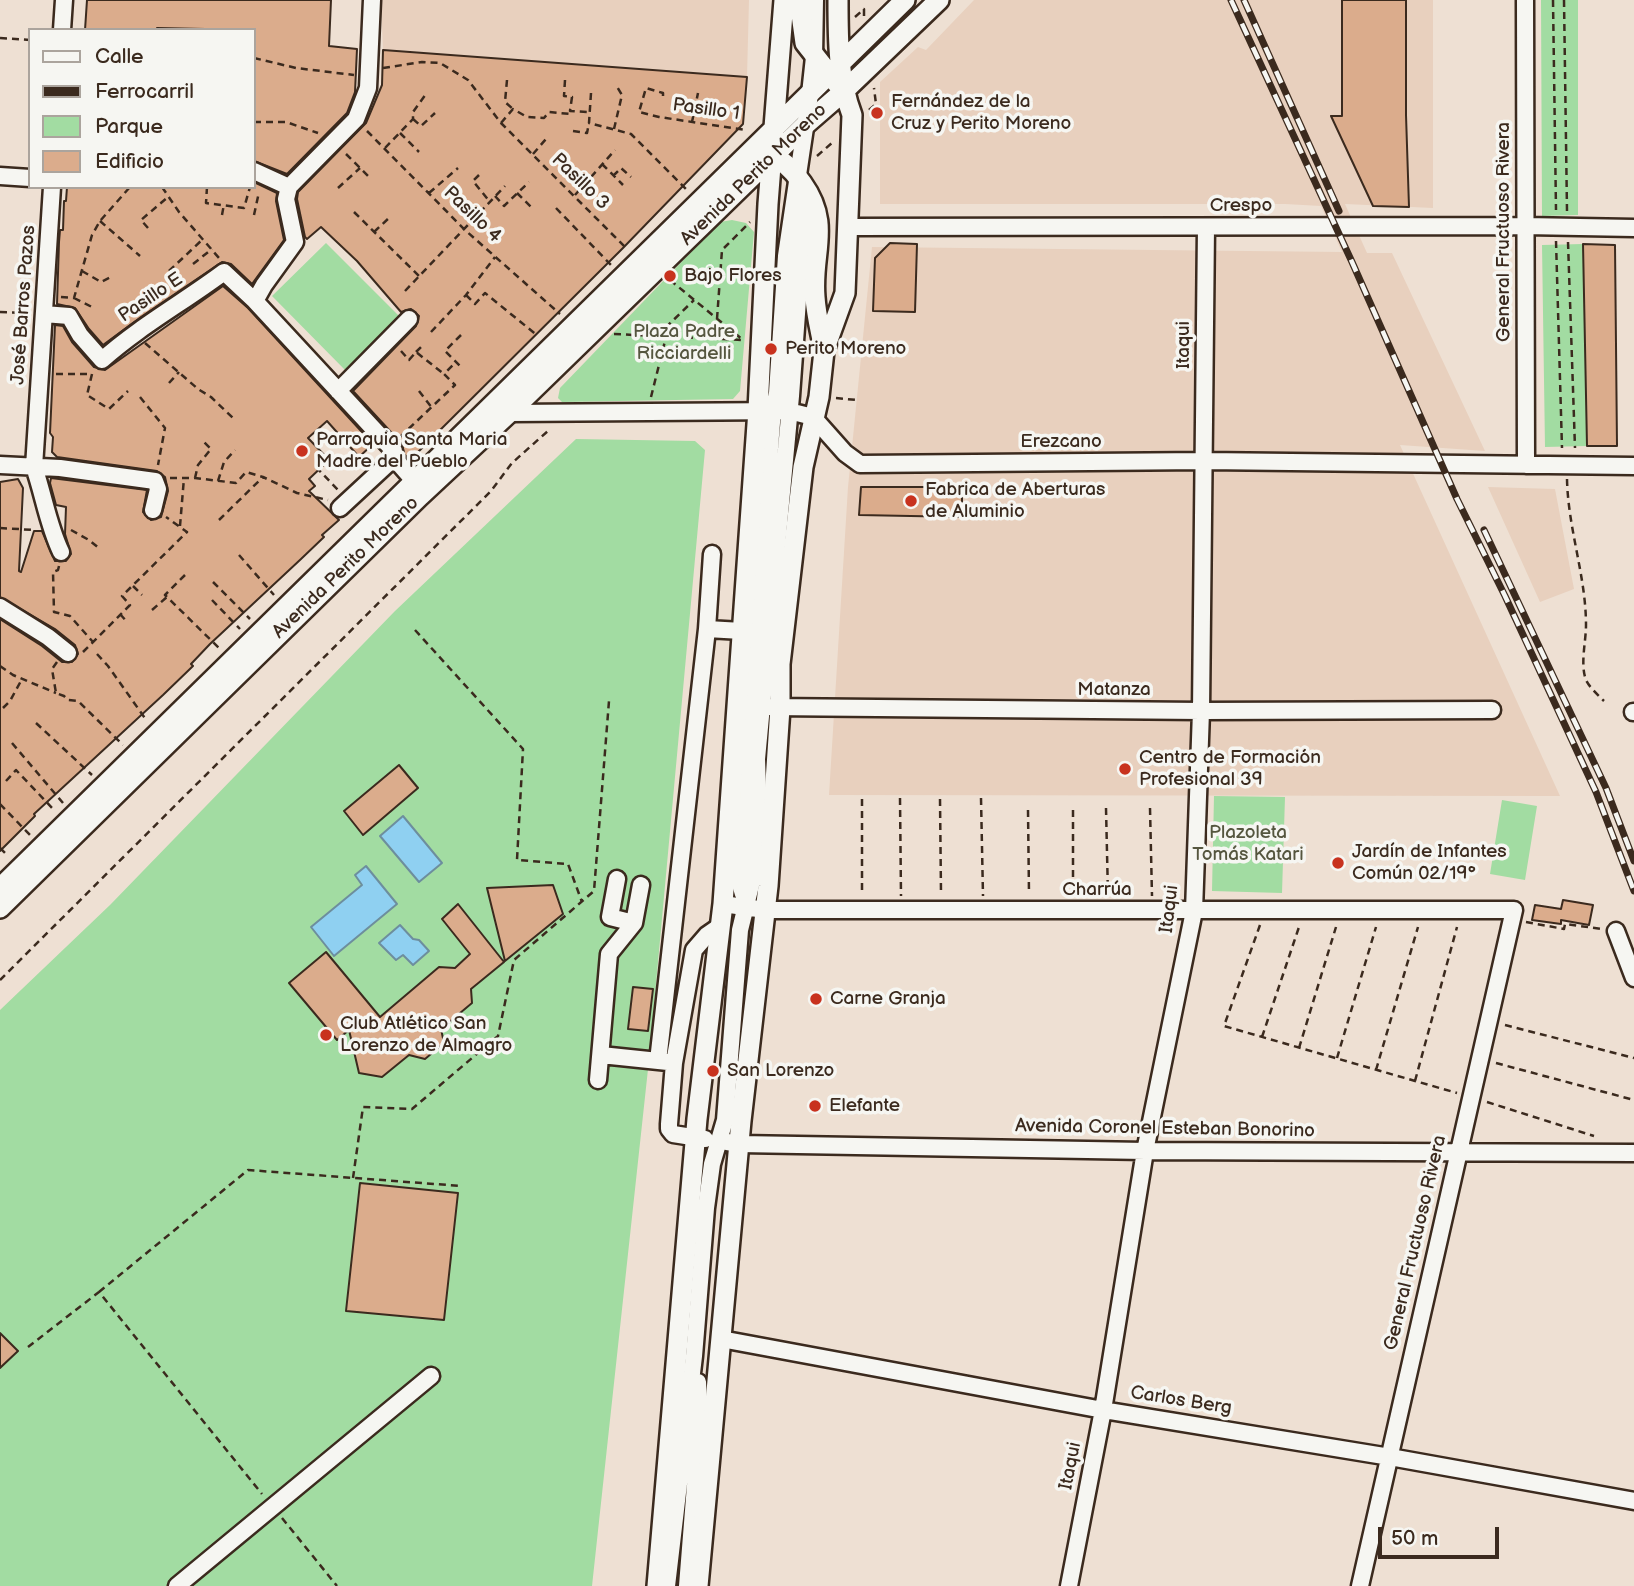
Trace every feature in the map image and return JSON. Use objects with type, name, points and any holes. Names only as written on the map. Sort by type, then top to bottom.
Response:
[{"type":"main road","points":[[698,1586],[740,1144],[756,908],[757,706],[742,632],[773,410],[752,340],[768,204],[769,141],[784,0]]},
{"type":"main road","points":[[799,0],[805,43],[814,57],[835,69]]},
{"type":"main road","points":[[657,1586],[697,1137],[723,904],[757,706],[780,664],[803,467],[819,397],[824,351],[845,293],[852,115],[835,69],[838,0]]},
{"type":"main road","name":"Avenida Perito Moreno","points":[[0,888],[551,348],[582,330],[769,141],[810,94],[905,0]]},
{"type":"main road","name":"Avenida Perito Moreno","points":[[0,908],[411,505],[509,413],[582,330],[623,277],[648,265],[699,202],[769,141],[805,125],[939,0]]},
{"type":"main road","points":[[769,141],[814,199],[819,216],[814,296],[824,351]]},
{"type":"street","points":[[62,28],[64,0]]},
{"type":"street","points":[[255,301],[295,243],[286,199],[289,187],[356,119],[368,88],[372,0]]},
{"type":"street","points":[[756,908],[740,884],[745,825],[743,786],[757,706],[773,410],[777,393],[786,256],[814,57],[816,0]]},
{"type":"street","name":"General Fructuoso Rivera","points":[[1525,0],[1526,465]]},
{"type":"street","points":[[259,173],[289,187]]},
{"type":"street","points":[[0,176],[28,178]]},
{"type":"street","name":"José Barros Pazos","points":[[34,467],[52,189]]},
{"type":"street","name":"Crespo","points":[[849,227],[1634,228]]},
{"type":"street","name":"Itaqui","points":[[1069,1586],[1103,1410],[1145,1151],[1194,911],[1202,711],[1206,227]]},
{"type":"street","points":[[224,272],[255,301],[338,391],[415,482]]},
{"type":"street","name":"Pasillo E","points":[[102,360],[224,272]]},
{"type":"street","points":[[44,314],[69,316],[80,335],[102,360]]},
{"type":"street","points":[[338,391],[409,319]]},
{"type":"street","points":[[509,413],[773,410],[813,417]]},
{"type":"street","name":"Erezcano","points":[[813,417],[845,453],[860,464],[1205,461],[1634,466]]},
{"type":"street","points":[[342,506],[392,452]]},
{"type":"street","points":[[0,465],[60,468],[155,481],[158,489],[153,510]]},
{"type":"street","points":[[34,467],[51,530],[61,552]]},
{"type":"street","points":[[666,1062],[670,947],[707,629],[712,554]]},
{"type":"street","points":[[0,607],[68,653]]},
{"type":"street","points":[[707,629],[742,632]]},
{"type":"street","points":[[667,1586],[694,1356],[706,1208],[712,1164],[725,1120],[740,930],[756,908],[760,817],[758,786],[769,731],[757,706]]},
{"type":"street","name":"Matanza","points":[[757,706],[1202,711],[1492,710]]},
{"type":"street","points":[[617,878],[610,918],[634,923]]},
{"type":"street","points":[[598,1080],[609,954],[634,923],[640,885]]},
{"type":"street","name":"Charrúa","points":[[723,904],[756,908],[863,910],[1462,910],[1513,915]]},
{"type":"street","name":"General Fructuoso Rivera","points":[[1360,1586],[1513,915]]},
{"type":"street","points":[[666,1062],[694,950],[707,935],[720,926]]},
{"type":"street","points":[[1616,931],[1634,978]]},
{"type":"street","points":[[670,947],[694,950]]},
{"type":"street","points":[[601,1055],[666,1062]]},
{"type":"street","name":"Avenida Coronel Esteban Bonorino","points":[[666,1062],[669,1129],[673,1134],[740,1144],[1145,1151],[1634,1153]]},
{"type":"street","name":"Carlos Berg","points":[[721,1339],[1103,1410],[1634,1502]]},
{"type":"street","points":[[687,1586],[700,1423],[698,1375],[694,1356]]},
{"type":"street","points":[[177,1586],[430,1376]]},
{"type":"path","points":[[0,38],[28,40]]},
{"type":"path","name":"Pasillo 3","points":[[256,58],[296,68],[369,73],[422,62],[440,63],[468,80],[501,123],[648,265],[717,318],[752,340]]},
{"type":"path","points":[[507,80],[505,102],[527,117],[544,118],[549,112],[570,114],[572,97],[564,96],[565,80]]},
{"type":"path","points":[[614,129],[622,94],[616,85]]},
{"type":"path","name":"Pasillo 1","points":[[663,96],[663,93],[646,88],[639,112],[769,141]]},
{"type":"path","points":[[573,131],[587,133],[591,93]]},
{"type":"path","points":[[692,122],[698,93]]},
{"type":"path","points":[[384,148],[413,119],[413,112],[426,94]]},
{"type":"path","points":[[501,123],[513,109]]},
{"type":"path","points":[[570,111],[589,112]]},
{"type":"path","points":[[413,119],[421,126],[435,113]]},
{"type":"path","name":"Pasillo 4","points":[[356,119],[465,230],[582,330]]},
{"type":"path","points":[[589,123],[631,134],[699,202]]},
{"type":"path","points":[[400,132],[419,152]]},
{"type":"path","points":[[533,155],[546,138]]},
{"type":"path","points":[[575,195],[615,150]]},
{"type":"path","points":[[602,164],[623,185]]},
{"type":"path","points":[[338,188],[360,168]]},
{"type":"path","points":[[429,193],[458,168]]},
{"type":"path","points":[[613,176],[621,168],[631,177]]},
{"type":"path","points":[[254,215],[259,173]]},
{"type":"path","points":[[479,175],[473,181],[490,202]]},
{"type":"path","points":[[495,196],[504,205],[529,182]]},
{"type":"path","points":[[405,291],[505,186]]},
{"type":"path","points":[[74,298],[92,235],[100,221],[128,189]]},
{"type":"path","points":[[163,189],[224,265],[224,272]]},
{"type":"path","points":[[206,203],[207,189]]},
{"type":"path","points":[[200,206],[206,203],[244,208],[249,189]]},
{"type":"path","points":[[517,193],[533,209]]},
{"type":"path","points":[[148,228],[141,220],[168,197]]},
{"type":"path","points":[[222,215],[224,204]]},
{"type":"path","points":[[556,208],[623,277]]},
{"type":"path","points":[[354,212],[419,276]]},
{"type":"path","points":[[374,232],[390,217]]},
{"type":"path","points":[[100,221],[140,256]]},
{"type":"path","points":[[169,271],[203,239]]},
{"type":"path","points":[[193,264],[212,249]]},
{"type":"path","points":[[717,318],[722,250]]},
{"type":"path","points":[[431,331],[466,295],[495,257]]},
{"type":"path","points":[[82,271],[101,282],[113,276]]},
{"type":"path","points":[[466,295],[475,304],[485,293],[551,348]]},
{"type":"path","points":[[45,295],[74,298],[94,308]]},
{"type":"path","points":[[657,336],[694,300]]},
{"type":"path","points":[[0,312],[44,314]]},
{"type":"path","points":[[582,330],[752,340]]},
{"type":"path","points":[[136,333],[155,354],[211,397],[233,418]]},
{"type":"path","points":[[461,335],[445,351],[462,368]]},
{"type":"path","points":[[647,411],[666,337]]},
{"type":"path","points":[[389,339],[409,360],[421,347]]},
{"type":"path","points":[[392,452],[455,385],[416,352]]},
{"type":"path","points":[[102,360],[91,374],[87,395],[109,409],[128,391]]},
{"type":"path","points":[[444,374],[456,362]]},
{"type":"path","points":[[169,383],[179,372]]},
{"type":"path","points":[[40,374],[91,374]]},
{"type":"path","points":[[419,391],[432,408]]},
{"type":"path","points":[[140,397],[164,428],[155,481],[195,478],[236,483],[246,472],[298,493],[342,506]]},
{"type":"path","points":[[0,980],[491,491],[512,463],[570,411]]},
{"type":"path","points":[[195,478],[198,465],[211,449],[203,441]]},
{"type":"path","points":[[218,481],[224,462],[235,450]]},
{"type":"path","points":[[1567,465],[1570,514],[1581,564],[1584,596],[1586,679],[1604,701]]},
{"type":"path","points":[[219,520],[263,477]]},
{"type":"path","points":[[180,526],[184,478]]},
{"type":"path","points":[[56,693],[52,669],[75,647],[81,654],[130,605],[122,596],[187,532],[153,510]]},
{"type":"path","points":[[0,528],[67,528],[100,549]]},
{"type":"path","points":[[61,552],[58,570],[53,572],[54,612],[70,616],[93,642]]},
{"type":"path","points":[[239,555],[286,608]]},
{"type":"path","points":[[152,610],[185,575]]},
{"type":"path","points":[[212,582],[258,636]]},
{"type":"path","points":[[133,586],[142,595]]},
{"type":"path","points":[[167,597],[233,661]]},
{"type":"path","points":[[212,600],[258,636]]},
{"type":"path","points":[[121,614],[128,622]]},
{"type":"path","points":[[415,630],[523,749],[517,860],[568,864],[582,902]]},
{"type":"path","points":[[97,654],[158,734]]},
{"type":"path","points":[[0,666],[68,700],[78,701],[135,757]]},
{"type":"path","points":[[3,708],[22,679]]},
{"type":"path","points":[[353,1178],[363,1107],[412,1109],[498,1036],[514,960],[594,891],[609,701]]},
{"type":"path","points":[[36,723],[104,787]]},
{"type":"path","points":[[12,743],[71,820]]},
{"type":"path","points":[[6,781],[16,770],[71,820]]},
{"type":"path","points":[[900,798],[901,910]]},
{"type":"path","points":[[981,798],[983,910]]},
{"type":"path","points":[[862,799],[863,910]]},
{"type":"path","points":[[940,799],[941,910]]},
{"type":"path","points":[[0,804],[42,848]]},
{"type":"path","points":[[1106,808],[1108,911]]},
{"type":"path","points":[[1150,808],[1152,911]]},
{"type":"path","points":[[1028,810],[1029,910]]},
{"type":"path","points":[[1073,810],[1073,910]]},
{"type":"path","points":[[1336,1059],[1381,910]]},
{"type":"path","points":[[1376,1070],[1423,910]]},
{"type":"path","points":[[1415,1081],[1462,910]]},
{"type":"path","points":[[1265,911],[1224,1026],[1470,1097],[1596,1137]]},
{"type":"path","points":[[1262,1037],[1305,911]]},
{"type":"path","points":[[1299,1048],[1341,911]]},
{"type":"path","points":[[1513,915],[1564,929],[1565,925],[1616,931]]},
{"type":"path","points":[[1488,1021],[1634,1058]]},
{"type":"path","points":[[1479,1058],[1634,1100]]},
{"type":"path","points":[[27,1347],[248,1170],[461,1186]]},
{"type":"path","points":[[99,1292],[337,1586]]},
{"type":"shaded area","points":[[381,0],[749,0],[747,77],[383,50]]},
{"type":"shaded area","points":[[974,0],[1433,0],[1433,208],[1345,204],[1367,253],[1392,253],[1485,451],[1400,445],[1560,796],[829,795],[848,487],[872,247],[1342,252],[1321,206],[880,204],[880,82],[918,47],[926,50]]},
{"type":"shaded area","points":[[1488,487],[1555,489],[1574,589],[1540,602]]},
{"type":"green space","points":[[1541,0],[1578,0],[1578,215],[1542,216]]},
{"type":"green space","name":"Plaza Padre Ricciardelli","points":[[732,220],[746,223],[754,232],[740,391],[733,399],[562,402],[558,398],[560,388],[720,222]]},
{"type":"green space","points":[[326,243],[400,317],[346,371],[272,296]]},
{"type":"green space","points":[[1583,244],[1587,446],[1545,447],[1542,245]]},
{"type":"green space","name":"Club Atlético San Lorenzo de Almagro","points":[[576,439],[695,441],[705,450],[649,1060],[592,1586],[0,1586],[0,1010],[110,905],[395,611]]},
{"type":"green space","name":"Plazoleta Tomás Katari","points":[[1214,796],[1285,797],[1282,893],[1212,891]]},
{"type":"green space","points":[[1502,800],[1537,806],[1525,880],[1490,874]]},
{"type":"water","points":[[403,816],[442,863],[419,882],[380,836]]},
{"type":"water","points":[[366,866],[397,904],[334,956],[311,927],[362,885],[355,875]]},
{"type":"water","points":[[400,925],[429,951],[413,965],[403,955],[396,960],[379,943]]},
{"type":"building","points":[[87,0],[331,0],[329,46],[357,49],[355,92],[347,113],[287,174],[256,162],[256,28],[85,28]]},
{"type":"building","points":[[1342,0],[1406,0],[1409,207],[1373,206],[1331,116],[1342,116]]},
{"type":"building","points":[[383,50],[747,77],[743,124],[410,460],[404,454],[402,444],[353,391],[416,326],[419,316],[411,309],[401,312],[357,261],[321,227],[307,239],[297,199],[298,192],[366,123],[382,85]]},
{"type":"building","points":[[256,183],[277,193],[276,201],[284,240],[252,284],[231,264],[222,262],[103,345],[75,308],[57,304],[60,230],[63,230],[67,189],[256,189]]},
{"type":"building","points":[[890,243],[917,244],[915,312],[873,311],[875,258]]},
{"type":"building","points":[[1583,244],[1615,245],[1617,446],[1587,446]]},
{"type":"building","points":[[223,286],[248,308],[373,444],[359,457],[327,421],[308,438],[329,460],[309,479],[315,486],[309,491],[339,520],[210,644],[191,664],[193,666],[163,695],[34,814],[0,851],[0,619],[62,662],[72,662],[78,654],[75,645],[55,629],[0,597],[0,482],[18,479],[23,488],[21,572],[34,531],[42,531],[55,561],[66,561],[71,554],[65,534],[66,507],[56,505],[51,478],[147,490],[143,512],[151,520],[161,517],[168,491],[165,477],[157,471],[57,457],[52,452],[53,437],[50,433],[55,325],[63,326],[72,342],[94,367],[105,370]]},
{"type":"building","name":"Fabrica de Aberturas de Aluminio","points":[[861,487],[962,487],[962,517],[859,515]]},
{"type":"building","points":[[399,765],[418,788],[363,835],[344,811]]},
{"type":"building","points":[[553,885],[563,914],[505,961],[487,888]]},
{"type":"building","points":[[1563,900],[1593,905],[1589,925],[1561,920],[1561,924],[1532,920],[1535,905],[1561,909]]},
{"type":"building","points":[[458,904],[504,962],[471,989],[472,1003],[441,1029],[444,1043],[425,1059],[409,1055],[382,1077],[359,1073],[349,1030],[337,1040],[289,983],[326,952],[380,1017],[439,967],[455,968],[470,954],[442,919]]},
{"type":"building","points":[[633,987],[653,989],[648,1031],[628,1029]]},
{"type":"building","points":[[360,1183],[458,1193],[444,1320],[346,1311]]},
{"type":"building","points":[[0,1333],[18,1351],[0,1368]]},
{"type":"railway","points":[[1231,0],[1352,262],[1457,499],[1596,792],[1634,891]]},
{"type":"railway","points":[[1244,0],[1339,211]]},
{"type":"railway","points":[[1484,530],[1606,788],[1634,861]]},
{"type":"place","name":"Fernández de la Cruz y Perito Moreno","points":[[877,113]]},
{"type":"place","name":"Bajo Flores","points":[[670,276]]},
{"type":"place","name":"Perito Moreno","points":[[771,349]]},
{"type":"place","name":"Parroquia Santa Maria Madre del Pueblo","points":[[302,451]]},
{"type":"place","name":"Fabrica de Aberturas de Aluminio","points":[[911,501]]},
{"type":"place","name":"Centro de Formación Profesional 39","points":[[1125,769]]},
{"type":"place","name":"Jardín de Infantes Común 02/19°","points":[[1338,863]]},
{"type":"place","name":"Carne Granja","points":[[816,999]]},
{"type":"place","name":"Club Atlético San Lorenzo de Almagro","points":[[326,1035]]},
{"type":"place","name":"San Lorenzo","points":[[713,1071]]},
{"type":"place","name":"Elefante","points":[[815,1106]]}]
